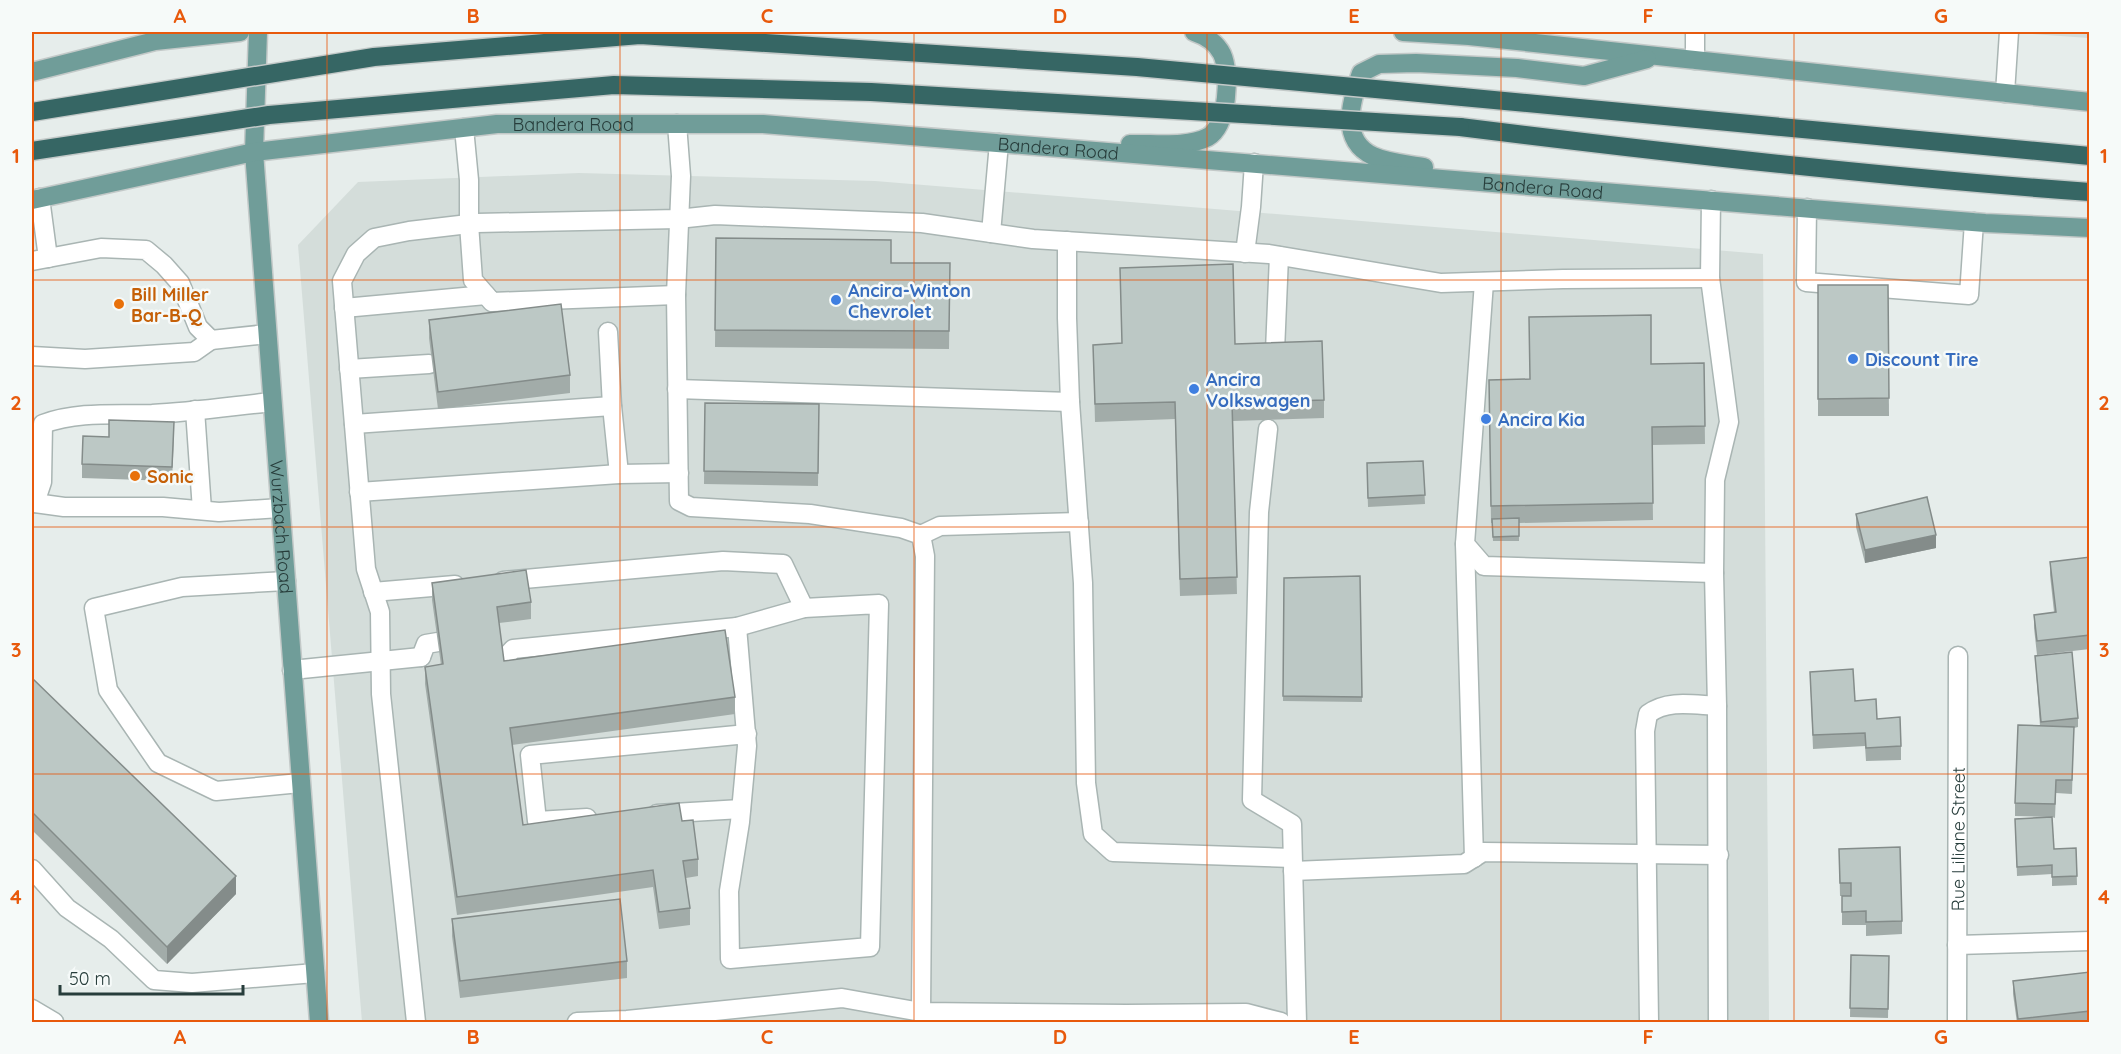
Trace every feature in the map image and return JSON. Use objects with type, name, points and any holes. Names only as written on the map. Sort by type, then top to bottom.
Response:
[{"type":"highway","points":[[32,112],[374,57],[640,35],[1125,66],[1856,136],[2090,156]]},
{"type":"highway","points":[[32,151],[268,115],[614,85],[871,92],[1460,127],[1648,150],[1992,185],[2090,192]]},
{"type":"main road","points":[[32,72],[154,36],[240,32]]},
{"type":"main road","name":"Wurzbach Road","points":[[258,32],[254,152],[319,1023]]},
{"type":"main road","points":[[1041,146],[1186,143],[1208,137],[1219,127],[1225,105],[1227,84],[1222,55],[1209,38],[1194,32]]},
{"type":"main road","points":[[1403,32],[1491,35],[1654,56],[2090,102]]},
{"type":"main road","points":[[1508,184],[1381,158],[1360,147],[1351,133],[1351,99],[1361,74],[1379,64],[1416,63],[1517,68],[1584,75],[1613,69],[1654,56]]},
{"type":"main road","name":"Bandera Road","points":[[36,199],[254,152],[497,124],[763,124],[1974,222],[2090,228]]},
{"type":"street","points":[[1695,32],[1695,60]]},
{"type":"street","points":[[2005,93],[2009,32]]},
{"type":"street","points":[[677,124],[681,176],[676,295],[679,501],[691,507],[810,514],[902,528],[921,535],[940,526],[1078,522]]},
{"type":"street","points":[[464,128],[469,180],[473,280],[492,302],[676,295]]},
{"type":"street","points":[[991,233],[999,143]]},
{"type":"street","points":[[1245,253],[1254,164]]},
{"type":"street","points":[[36,199],[40,260],[101,248],[146,250],[180,283],[198,327],[211,340]]},
{"type":"street","points":[[1711,200],[1710,278],[1729,422],[1715,480],[1714,573],[1719,855],[1718,1023]]},
{"type":"street","points":[[1807,208],[1806,282],[1969,295],[1974,222]]},
{"type":"street","points":[[416,1023],[381,694],[380,612],[366,569],[342,281],[356,254],[374,238],[469,224],[678,219],[715,215],[922,223],[1033,239],[1279,256],[1441,283],[1710,278]]},
{"type":"street","points":[[1067,241],[1070,402],[1083,583],[1086,783],[1093,834],[1113,852],[1293,865],[1464,864],[1483,852],[1719,855]]},
{"type":"street","points":[[1275,351],[1279,256]]},
{"type":"street","points":[[1474,858],[1465,544],[1484,282]]},
{"type":"street","points":[[344,308],[486,295]]},
{"type":"street","points":[[608,332],[619,474]]},
{"type":"street","points":[[32,356],[85,358],[194,352],[211,340],[267,334]]},
{"type":"street","points":[[349,369],[429,364]]},
{"type":"street","points":[[677,389],[1070,402]]},
{"type":"street","points":[[272,402],[152,414],[119,413],[60,417],[43,424],[42,482],[33,503],[64,507],[163,507],[219,512],[280,508]]},
{"type":"street","points":[[354,424],[612,406]]},
{"type":"street","points":[[195,410],[201,510]]},
{"type":"street","points":[[1268,429],[1259,512],[1252,800],[1292,824],[1297,1023]]},
{"type":"street","points":[[359,492],[619,474],[679,473]]},
{"type":"street","points":[[921,535],[925,556],[921,1012]]},
{"type":"street","points":[[1465,544],[1484,566],[1714,573]]},
{"type":"street","points":[[373,592],[723,561],[783,564],[804,608]]},
{"type":"street","points":[[286,581],[182,587],[94,608],[108,690],[158,763],[216,791],[300,783]]},
{"type":"street","points":[[498,636],[508,655],[738,627],[804,608],[879,604],[870,947],[730,959],[729,891],[747,746],[738,627]]},
{"type":"street","points":[[292,670],[380,660],[426,662],[426,644],[438,642]]},
{"type":"street","name":"Rue Liliane Street","points":[[1957,1023],[1958,656]]},
{"type":"street","points":[[1649,1023],[1644,731],[1648,714],[1657,706],[1668,704],[1717,706]]},
{"type":"street","points":[[605,817],[537,821],[530,755],[747,734]]},
{"type":"street","points":[[639,815],[741,808]]},
{"type":"street","points":[[32,869],[67,908],[111,939],[154,980],[192,983],[315,973]]},
{"type":"street","points":[[1957,945],[2090,941]]},
{"type":"street","points":[[577,1023],[842,998],[921,1012],[1246,1013],[1281,1023]]},
{"type":"street","points":[[32,1009],[54,1023]]},
{"type":"shaded area","points":[[2006,32],[2089,32],[2089,38]]},
{"type":"shaded area","points":[[579,173],[875,181],[1763,254],[1769,1022],[362,1022],[298,245],[358,182]]},
{"type":"building","points":[[716,238],[891,240],[891,263],[950,263],[949,331],[715,330]]},
{"type":"building","points":[[1233,264],[1235,344],[1322,341],[1324,400],[1232,403],[1237,577],[1180,579],[1175,402],[1095,404],[1093,345],[1122,343],[1120,268]]},
{"type":"building","name":"Discount Tire","points":[[1818,285],[1888,285],[1889,398],[1818,399]]},
{"type":"building","points":[[561,304],[570,375],[438,392],[429,320]]},
{"type":"building","points":[[1651,315],[1651,364],[1704,363],[1705,426],[1652,427],[1653,503],[1491,506],[1489,380],[1530,379],[1529,317]]},
{"type":"building","points":[[705,403],[819,404],[818,473],[704,471]]},
{"type":"building","points":[[109,420],[174,422],[172,467],[82,464],[83,436],[109,437]]},
{"type":"building","points":[[1423,461],[1425,495],[1368,498],[1367,463]]},
{"type":"building","points":[[1927,497],[1936,535],[1865,550],[1856,514]]},
{"type":"building","points":[[1519,518],[1519,536],[1493,537],[1492,519]]},
{"type":"building","points":[[2090,557],[2090,635],[2037,641],[2034,615],[2056,612],[2050,562]]},
{"type":"building","points":[[526,570],[531,602],[497,607],[504,661],[725,630],[735,697],[510,728],[523,825],[679,803],[682,821],[693,820],[698,859],[683,861],[690,908],[659,912],[653,870],[457,897],[425,667],[443,664],[432,583]]},
{"type":"building","points":[[1360,576],[1362,697],[1283,696],[1284,578]]},
{"type":"building","points":[[2072,652],[2078,718],[2041,722],[2035,656]]},
{"type":"building","points":[[1853,669],[1855,701],[1876,699],[1877,719],[1900,717],[1901,746],[1866,748],[1865,733],[1813,735],[1810,672]]},
{"type":"building","points":[[32,678],[236,876],[167,947],[32,812]]},
{"type":"building","points":[[2018,725],[2074,727],[2072,780],[2056,780],[2055,804],[2015,803]]},
{"type":"building","points":[[2052,817],[2054,849],[2076,848],[2077,876],[2052,877],[2052,865],[2017,867],[2015,819]]},
{"type":"building","points":[[1900,847],[1902,921],[1866,922],[1866,911],[1842,912],[1842,896],[1851,896],[1851,883],[1840,883],[1839,849]]},
{"type":"building","points":[[620,899],[627,961],[460,981],[452,919]]},
{"type":"building","points":[[1851,955],[1889,956],[1888,1009],[1850,1008]]},
{"type":"building","points":[[2090,972],[2090,1011],[2018,1019],[2013,981]]},
{"type":"place","name":"Ancira-Winton Chevrolet","points":[[836,300]]},
{"type":"place","name":"Bill Miller Bar-B-Q","points":[[119,304]]},
{"type":"place","name":"Discount Tire","points":[[1853,359]]},
{"type":"place","name":"Ancira Volkswagen","points":[[1194,389]]},
{"type":"place","name":"Ancira Kia","points":[[1486,419]]},
{"type":"place","name":"Sonic","points":[[135,476]]}]
